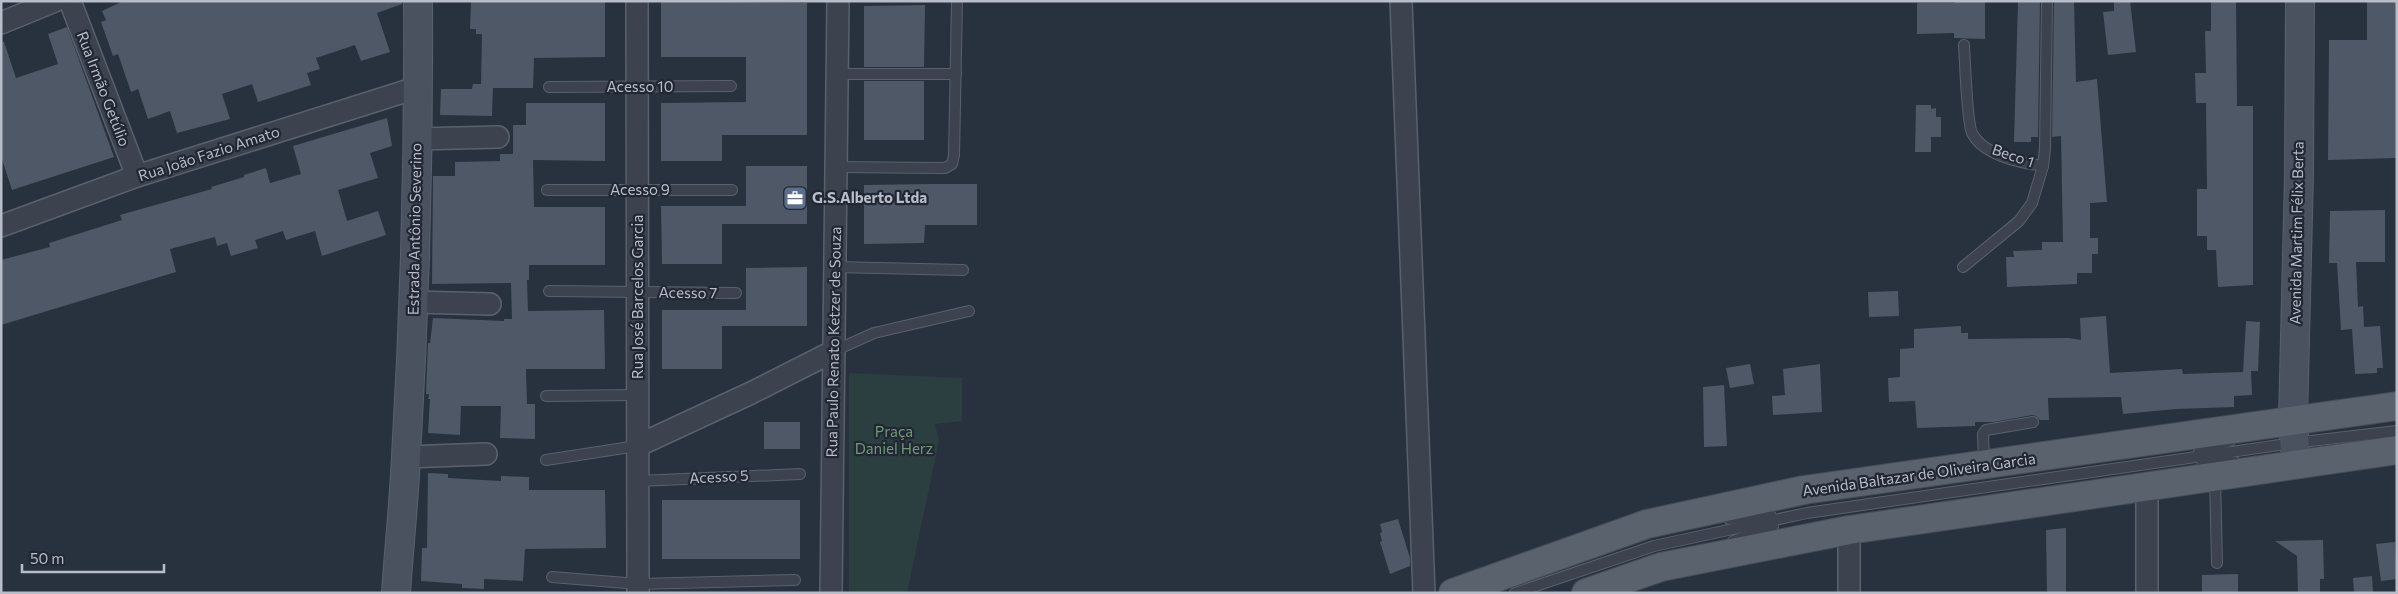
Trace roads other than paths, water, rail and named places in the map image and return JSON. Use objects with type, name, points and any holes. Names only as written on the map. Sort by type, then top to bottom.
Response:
[{"type":"main road","name":"Estrada Antônio Severino","points":[[396,593],[406,457],[414,302],[418,1]]},
{"type":"main road","name":"Avenida Martim Félix Berta","points":[[2294,442],[2300,1]]},
{"type":"main road","name":"Avenida Baltazar de Oliveira Garcia","points":[[1586,593],[1661,567],[1849,530],[2215,476],[2294,442],[2397,406]]},
{"type":"main road","name":"Avenida Baltazar de Oliveira Garcia","points":[[1453,593],[1647,524],[1804,490],[1984,466],[2294,442],[2397,450]]},
{"type":"street","points":[[1,23],[55,1]]},
{"type":"street","name":"Rua Irmão Getúlio","points":[[70,1],[137,176]]},
{"type":"street","name":"Rua José Barcelos Garcia","points":[[637,1],[638,588]]},
{"type":"street","name":"Rua Paulo Renato Ketzer de Souza","points":[[831,593],[838,1]]},
{"type":"street","points":[[1401,1],[1424,593]]},
{"type":"street","name":"Rua João Fazio Amato","points":[[1,226],[137,176],[418,87]]},
{"type":"street","points":[[417,139],[498,138]]},
{"type":"street","points":[[414,302],[490,304]]},
{"type":"street","points":[[637,446],[751,393],[834,351]]},
{"type":"street","points":[[406,457],[486,454]]},
{"type":"street","points":[[2147,486],[2147,593]]},
{"type":"street","points":[[1849,530],[1849,593]]},
{"type":"lane","points":[[836,167],[945,168],[952,164],[957,1]]},
{"type":"lane","name":"Beco 1","points":[[1964,45],[1971,132],[1980,144],[1993,151],[2029,164],[2043,166],[2045,149],[2047,1]]},
{"type":"lane","points":[[837,74],[956,74]]},
{"type":"lane","name":"Acesso 10","points":[[548,87],[731,86]]},
{"type":"lane","points":[[1963,267],[2019,221],[2032,203],[2043,166]]},
{"type":"lane","name":"Acesso 9","points":[[547,190],[732,190]]},
{"type":"lane","points":[[835,267],[963,270]]},
{"type":"lane","name":"Acesso 7","points":[[549,291],[736,294]]},
{"type":"lane","points":[[834,351],[874,333],[969,311]]},
{"type":"lane","points":[[546,396],[638,395]]},
{"type":"lane","points":[[1984,466],[1983,434],[1986,430],[2033,422]]},
{"type":"lane","points":[[1515,593],[1654,546],[1807,513],[2294,442],[2397,431]]},
{"type":"lane","points":[[2174,460],[2294,442]]},
{"type":"lane","points":[[2174,460],[2294,442]]},
{"type":"lane","points":[[546,460],[637,446]]},
{"type":"lane","name":"Acesso 5","points":[[638,481],[800,474]]},
{"type":"lane","points":[[2215,476],[2217,563]]},
{"type":"lane","points":[[1647,524],[1807,513]]},
{"type":"lane","points":[[1661,567],[1807,513]]},
{"type":"lane","points":[[552,577],[638,588],[795,580]]},
{"type":"place","name":"G.S.Alberto Ltda","points":[[795,198]]},
{"type":"park label","name":"Praça Daniel Herz","points":[[894,440]]}]
